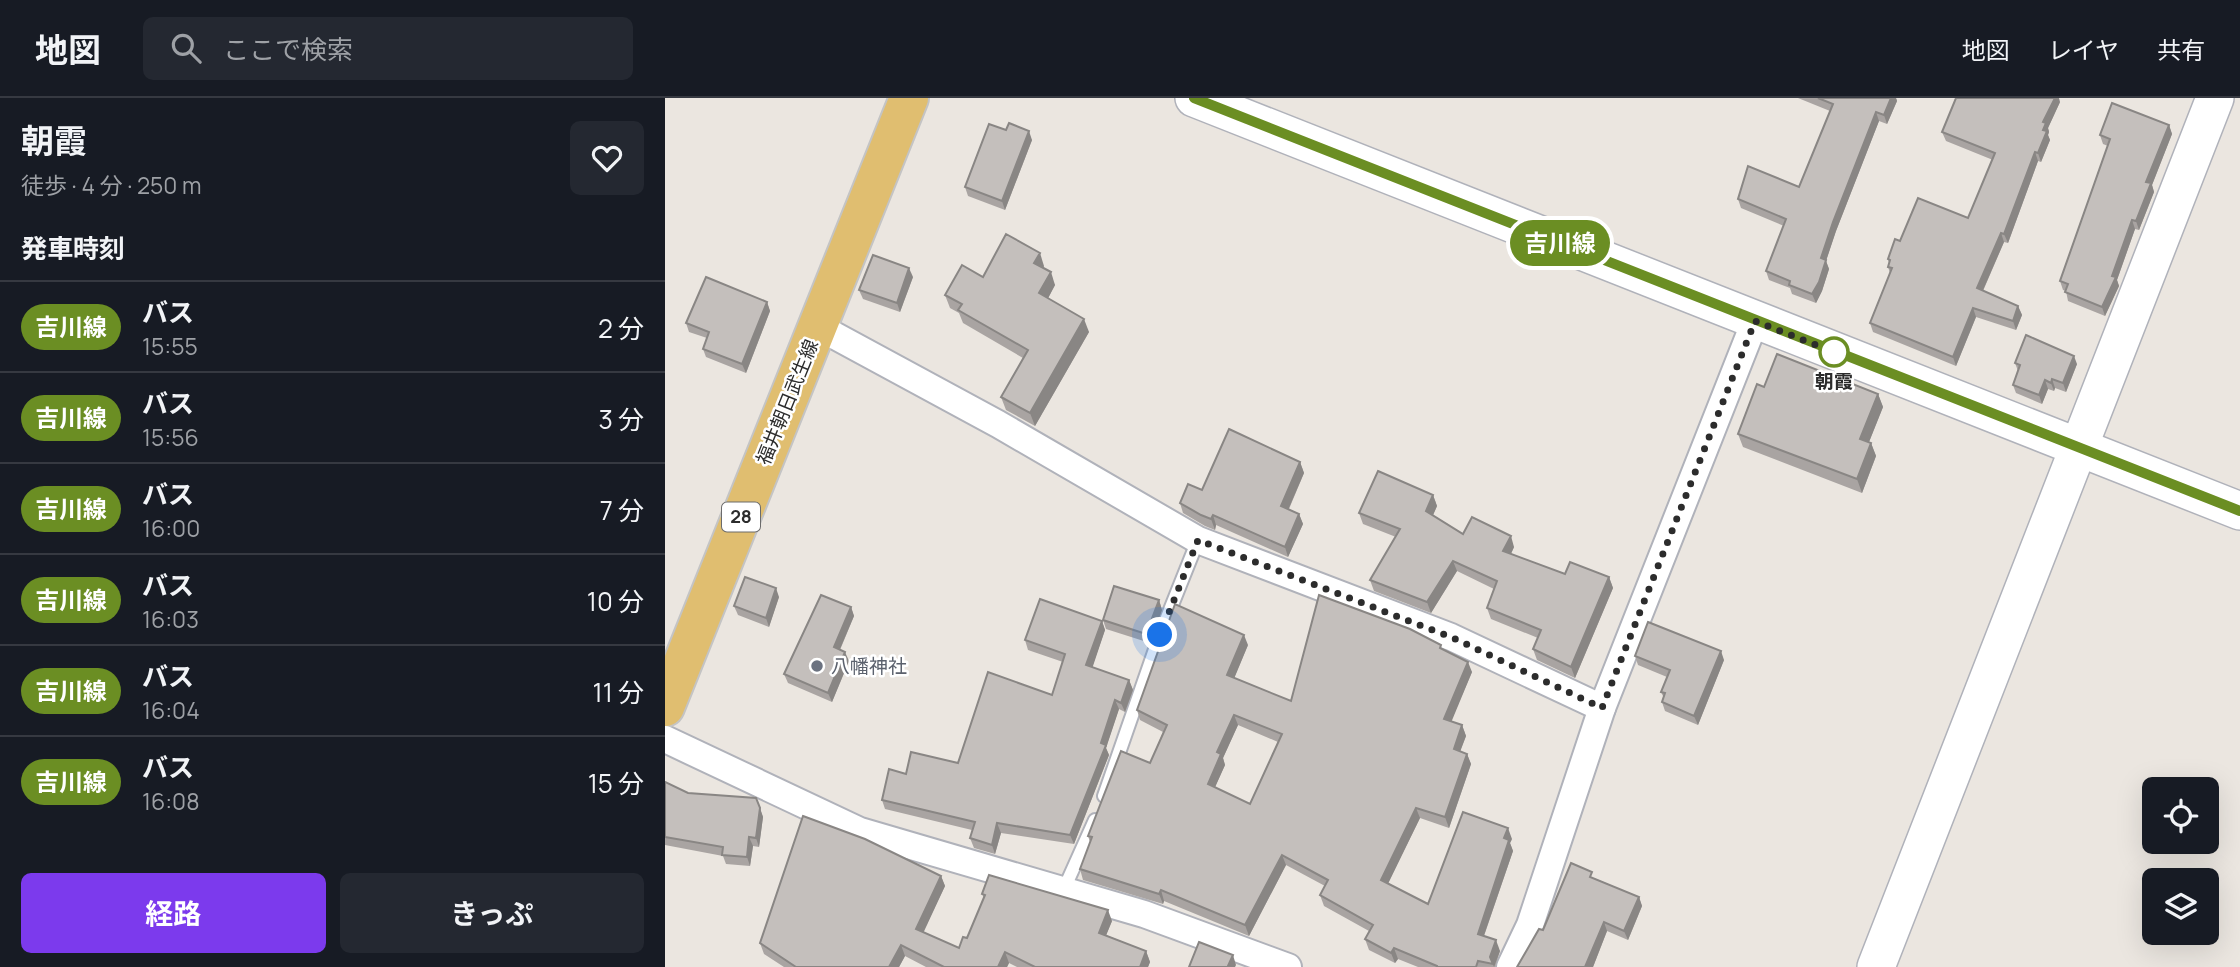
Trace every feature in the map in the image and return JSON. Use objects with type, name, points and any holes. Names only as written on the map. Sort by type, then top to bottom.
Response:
[{"type":"main road","name":"福井朝日武生線","points":[[665,707],[909,98]]},
{"type":"street","points":[[1194,98],[2240,511]]},
{"type":"street","points":[[1876,967],[2215,98]]},
{"type":"street","points":[[1510,967],[1530,925],[1602,708],[1755,321]]},
{"type":"street","points":[[817,326],[998,424],[1198,540],[1451,637],[1602,708]]},
{"type":"street","points":[[665,739],[860,831],[1064,888],[1144,914],[1287,967]]},
{"type":"lane","points":[[1064,888],[1099,810],[1160,635],[1198,540]]},
{"type":"building","points":[[1818,98],[1891,98],[1884,115],[1876,112],[1833,222],[1821,258],[1826,260],[1812,294],[1789,285],[1790,281],[1766,271],[1786,219],[1738,199],[1748,166],[1799,187],[1833,104]]},
{"type":"building","points":[[1956,98],[2055,98],[2043,122],[2046,123],[2043,130],[2047,131],[2038,153],[2035,152],[2004,234],[2001,233],[1977,288],[2018,306],[2013,321],[1973,308],[1953,357],[1870,323],[1892,268],[1888,267],[1888,259],[1895,239],[1900,241],[1918,198],[1968,218],[1995,153],[1942,132]]},
{"type":"building","points":[[2112,103],[2169,125],[2146,182],[2151,183],[2136,221],[2132,220],[2112,276],[2116,277],[2102,307],[2065,292],[2068,284],[2060,281],[2110,139],[2100,135]]},
{"type":"building","points":[[1009,123],[1029,131],[1002,201],[965,187],[989,124],[1006,130]]},
{"type":"building","points":[[1006,234],[1040,253],[1034,263],[1051,272],[1039,293],[1084,319],[1030,413],[1001,397],[1028,350],[958,310],[962,304],[945,295],[962,265],[983,277]]},
{"type":"building","points":[[873,255],[909,268],[897,303],[859,290]]},
{"type":"building","points":[[706,277],[767,302],[742,364],[703,349],[709,332],[686,323]]},
{"type":"building","points":[[2026,335],[2074,356],[2063,383],[2052,379],[2051,383],[2045,380],[2039,395],[2013,385],[2020,365],[2015,363]]},
{"type":"building","points":[[1777,354],[1878,394],[1860,439],[1871,443],[1857,479],[1738,434],[1757,384],[1764,387]]},
{"type":"building","points":[[1229,429],[1300,462],[1281,506],[1299,514],[1285,547],[1213,515],[1211,519],[1201,515],[1180,503],[1188,484],[1202,490]]},
{"type":"building","points":[[1378,471],[1433,495],[1426,511],[1463,534],[1472,517],[1511,536],[1503,551],[1565,574],[1570,562],[1609,577],[1571,667],[1533,649],[1541,630],[1487,608],[1497,581],[1453,561],[1427,602],[1370,580],[1400,529],[1359,513]]},
{"type":"building","points":[[745,577],[776,588],[766,618],[734,606]]},
{"type":"building","points":[[1114,586],[1159,600],[1146,634],[1103,620]]},
{"type":"building","points":[[821,595],[851,607],[834,647],[845,652],[828,693],[784,674]]},
{"type":"building","points":[[1319,595],[1410,629],[1468,662],[1444,719],[1462,725],[1454,749],[1467,754],[1445,817],[1416,808],[1381,880],[1428,904],[1463,812],[1508,828],[1504,838],[1509,840],[1478,934],[1496,940],[1490,957],[1493,964],[1478,961],[1476,967],[1437,967],[1394,948],[1391,953],[1365,939],[1373,925],[1320,895],[1328,880],[1282,855],[1245,925],[1161,890],[1159,894],[1080,869],[1092,837],[1088,836],[1121,751],[1150,763],[1167,725],[1137,710],[1175,604],[1244,635],[1227,675],[1291,701]],"holes":[[[1234,715],[1282,734],[1250,804],[1208,784],[1221,754],[1217,752]]]},
{"type":"building","points":[[1040,599],[1102,621],[1086,665],[1129,680],[1121,703],[1115,700],[1101,743],[1106,745],[1070,835],[997,823],[992,845],[970,838],[975,822],[882,800],[889,769],[906,774],[911,752],[958,763],[988,672],[1052,695],[1065,654],[1025,640]]},
{"type":"building","points":[[1648,622],[1721,651],[1694,716],[1662,702],[1665,693],[1661,692],[1670,670],[1635,656]]},
{"type":"building","points":[[665,782],[688,793],[756,798],[760,808],[756,838],[749,837],[747,857],[722,855],[723,847],[665,837]]},
{"type":"building","points":[[803,816],[865,839],[941,876],[916,929],[959,948],[963,937],[967,938],[985,895],[982,894],[989,875],[1108,910],[1099,933],[1146,951],[1140,967],[1035,967],[1005,952],[998,967],[944,967],[901,945],[889,967],[796,967],[760,943]]},
{"type":"building","points":[[1571,863],[1592,872],[1590,877],[1639,897],[1624,931],[1604,922],[1585,967],[1517,967],[1539,929],[1543,930]]},
{"type":"building","points":[[1199,942],[1233,955],[1228,966],[1231,967],[1189,967]]},
{"type":"bus line","name":"吉川線","points":[[1194,98],[2240,511]]},
{"type":"place","name":"朝霞","points":[[1834,352]]},
{"type":"place","name":"八幡神社","points":[[817,666]]},
{"type":"route","points":[[1160,635],[1198,540],[1451,637],[1602,708],[1755,321],[1834,352]]}]
